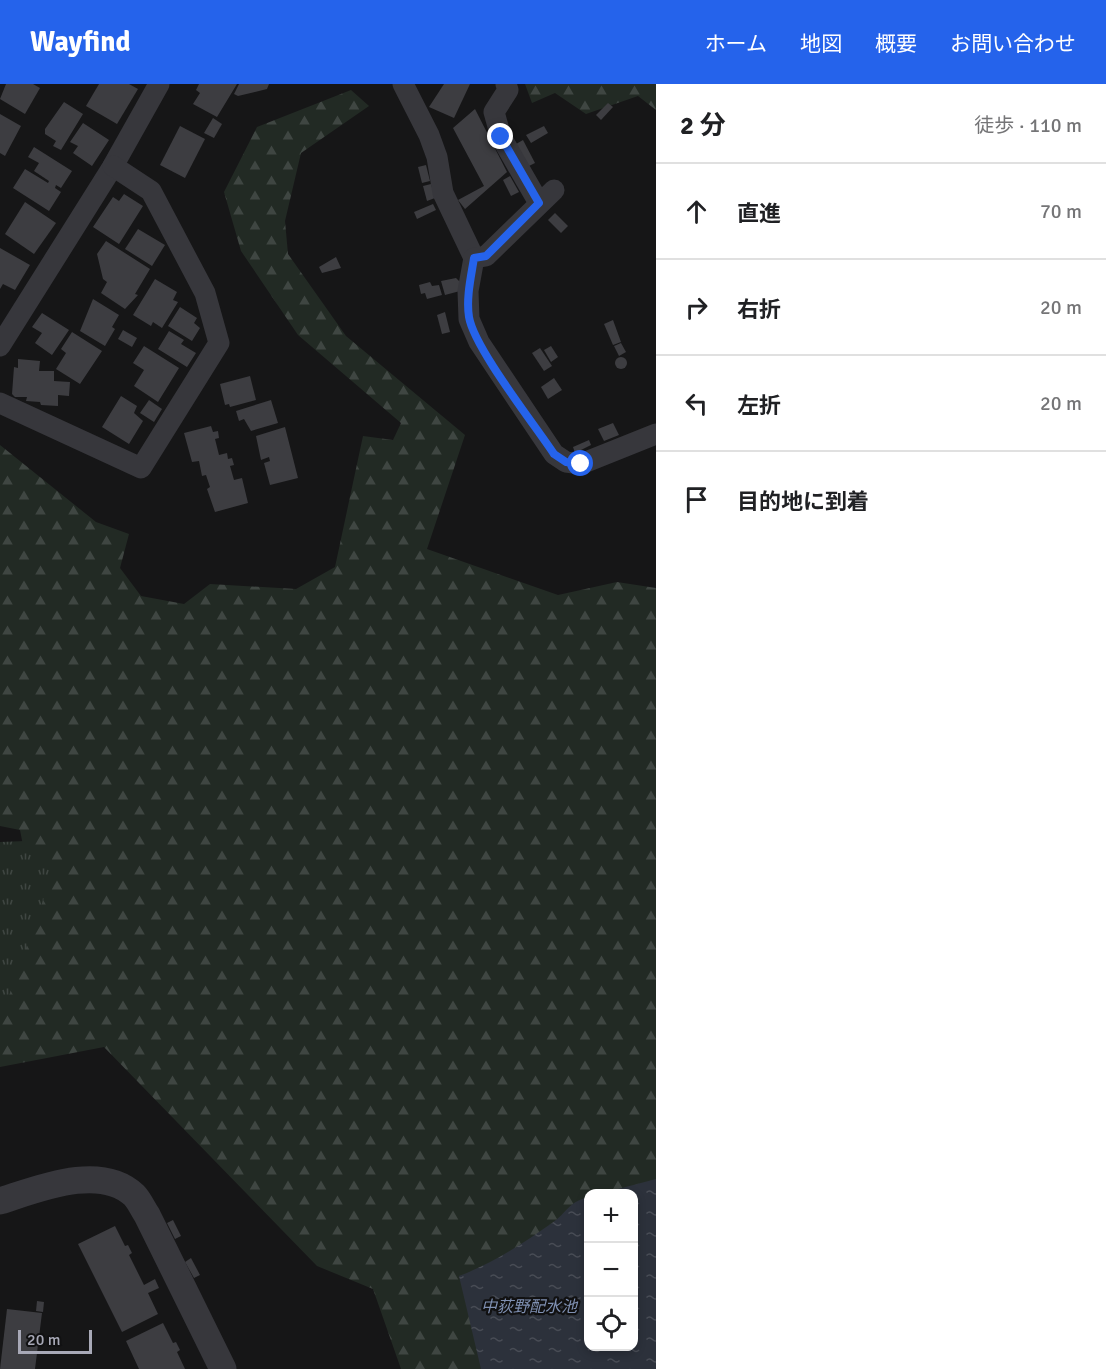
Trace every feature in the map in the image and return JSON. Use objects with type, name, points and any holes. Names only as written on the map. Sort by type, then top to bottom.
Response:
[{"type":"street","points":[[0,346],[113,166],[159,84]]},
{"type":"street","points":[[403,84],[429,135],[437,157],[443,193],[474,258],[468,291],[469,319],[478,342],[554,454],[566,462],[581,464],[656,434]]},
{"type":"street","points":[[474,258],[486,256],[546,197],[501,137],[494,112],[508,90],[506,84]]},
{"type":"street","points":[[0,403],[141,468],[219,343],[205,293],[151,191],[113,166]]},
{"type":"street","points":[[0,1201],[86,1179],[112,1182],[134,1196],[147,1215],[223,1369]]},
{"type":"green space","points":[[525,84],[656,84],[656,110],[638,96],[586,114],[555,93],[532,103]]},
{"type":"green space","points":[[351,90],[369,106],[301,153],[285,221],[288,254],[346,336],[465,435],[427,549],[558,595],[617,582],[656,588],[656,1288],[638,1211],[638,1189],[584,1189],[584,1330],[502,1369],[401,1369],[373,1289],[317,1266],[104,1047],[0,1067],[0,978],[32,891],[20,830],[0,826],[0,445],[96,522],[129,534],[120,568],[141,596],[184,604],[210,584],[296,589],[335,567],[363,436],[393,440],[401,423],[298,335],[241,251],[224,192],[257,127]]},
{"type":"green space","points":[[26,841],[56,864],[0,1021],[0,842]]},
{"type":"water","name":"中荻野配水池","points":[[656,1179],[656,1369],[481,1369],[459,1276],[519,1245],[552,1223],[576,1202],[584,1199],[584,1351],[638,1351],[638,1189],[618,1189]]},
{"type":"building","points":[[6,84],[33,84],[40,88],[25,114],[0,99]]},
{"type":"building","points":[[99,84],[129,84],[138,89],[117,124],[86,106]]},
{"type":"building","points":[[199,84],[237,84],[217,117],[193,104],[200,93],[196,90]]},
{"type":"building","points":[[239,84],[269,84],[267,89],[238,96],[234,94]]},
{"type":"building","points":[[444,84],[470,84],[454,118],[429,107]]},
{"type":"building","points":[[64,102],[83,114],[61,150],[53,146],[56,141],[45,134],[45,129]]},
{"type":"building","points":[[608,103],[613,107],[601,120],[596,115]]},
{"type":"building","points":[[475,109],[507,172],[465,209],[458,200],[484,186],[453,128]]},
{"type":"building","points":[[0,114],[21,126],[5,156],[0,153]]},
{"type":"building","points":[[213,118],[222,124],[214,138],[204,133]]},
{"type":"building","points":[[83,123],[109,140],[92,166],[73,153],[78,146],[70,142]]},
{"type":"building","points":[[180,126],[205,139],[185,178],[160,165]]},
{"type":"building","points":[[544,126],[548,133],[531,143],[526,135]]},
{"type":"building","points":[[523,140],[535,163],[527,167],[516,144]]},
{"type":"building","points":[[34,147],[72,171],[61,188],[56,185],[55,188],[61,192],[49,211],[13,188],[25,169],[48,183],[49,181],[34,171],[39,163],[28,157]]},
{"type":"building","points":[[426,165],[430,181],[422,183],[418,167]]},
{"type":"building","points":[[510,176],[519,192],[511,196],[503,180]]},
{"type":"building","points":[[431,184],[435,198],[427,201],[423,186]]},
{"type":"building","points":[[124,194],[143,206],[119,244],[93,227],[113,197],[119,201]]},
{"type":"building","points":[[25,202],[56,223],[34,254],[5,234]]},
{"type":"building","points":[[433,204],[436,210],[417,219],[414,212]]},
{"type":"building","points":[[555,213],[568,226],[561,233],[548,220]]},
{"type":"building","points":[[138,229],[165,245],[152,266],[125,249]]},
{"type":"building","points":[[106,241],[150,269],[135,294],[138,295],[125,309],[101,293],[107,282],[103,279],[97,254]]},
{"type":"building","points":[[0,248],[30,265],[15,290],[3,284],[0,289]]},
{"type":"building","points":[[336,257],[341,268],[322,273],[319,267]]},
{"type":"building","points":[[456,278],[460,282],[460,291],[445,295],[441,281]]},
{"type":"building","points":[[155,279],[177,292],[173,300],[178,302],[162,328],[153,322],[151,326],[133,315]]},
{"type":"building","points":[[430,282],[432,286],[439,285],[442,295],[427,299],[425,293],[421,294],[419,285]]},
{"type":"building","points":[[93,299],[119,315],[112,327],[115,329],[105,346],[80,331]]},
{"type":"building","points":[[180,307],[197,318],[194,323],[200,328],[192,341],[168,326]]},
{"type":"building","points":[[445,312],[450,332],[442,334],[437,315]]},
{"type":"building","points":[[42,313],[69,330],[52,355],[35,343],[42,333],[32,327]]},
{"type":"building","points":[[613,320],[621,342],[613,345],[604,324]]},
{"type":"building","points":[[123,330],[137,338],[132,347],[118,339]]},
{"type":"building","points":[[169,331],[184,340],[181,344],[196,353],[187,367],[158,349]]},
{"type":"building","points":[[72,332],[102,351],[80,384],[56,369],[66,353],[61,349]]},
{"type":"building","points":[[621,343],[626,352],[619,356],[614,346]]},
{"type":"building","points":[[144,346],[179,368],[158,402],[134,386],[144,370],[133,363]]},
{"type":"building","points":[[551,346],[558,357],[551,362],[544,350]]},
{"type":"building","points":[[540,348],[552,366],[544,371],[532,353]]},
{"type":"building","points":[[623,357],[627,363],[623,369],[619,369],[615,361]]},
{"type":"building","points":[[18,359],[40,361],[39,371],[54,371],[54,381],[70,382],[69,396],[58,395],[58,406],[41,405],[40,402],[26,401],[27,397],[15,397],[12,394],[14,367],[18,368]]},
{"type":"building","points":[[250,376],[256,400],[230,407],[229,404],[225,405],[220,384]]},
{"type":"building","points":[[554,378],[562,390],[548,399],[541,387]]},
{"type":"building","points":[[121,396],[137,406],[134,413],[143,421],[129,444],[102,427]]},
{"type":"building","points":[[149,400],[162,409],[154,422],[140,413]]},
{"type":"building","points":[[271,400],[278,423],[251,431],[244,419],[239,421],[236,411]]},
{"type":"building","points":[[613,423],[619,435],[604,441],[598,429]]},
{"type":"building","points":[[211,426],[213,432],[218,431],[219,438],[215,439],[219,455],[227,453],[228,459],[232,458],[234,465],[230,466],[234,480],[242,478],[248,503],[215,512],[207,489],[210,487],[206,475],[202,476],[199,461],[192,462],[184,433]]},
{"type":"building","points":[[285,427],[298,478],[270,485],[264,463],[270,461],[269,457],[261,460],[256,436]]},
{"type":"building","points":[[589,440],[591,445],[575,453],[573,447]]},
{"type":"building","points":[[173,1220],[181,1236],[175,1239],[167,1223]]},
{"type":"building","points":[[115,1226],[125,1246],[128,1245],[132,1253],[129,1255],[144,1285],[155,1279],[159,1288],[148,1293],[158,1314],[122,1332],[78,1244]]},
{"type":"building","points":[[191,1258],[200,1275],[194,1278],[185,1262]]},
{"type":"building","points":[[37,1301],[44,1302],[43,1312],[36,1311]]},
{"type":"building","points":[[7,1309],[42,1313],[35,1369],[0,1369]]},
{"type":"building","points":[[163,1323],[173,1343],[176,1342],[180,1350],[177,1352],[185,1369],[139,1369],[126,1341]]},
{"type":"route","points":[[501,137],[539,203],[486,256],[474,258],[468,291],[469,319],[478,342],[554,454],[566,462],[581,464]]}]
